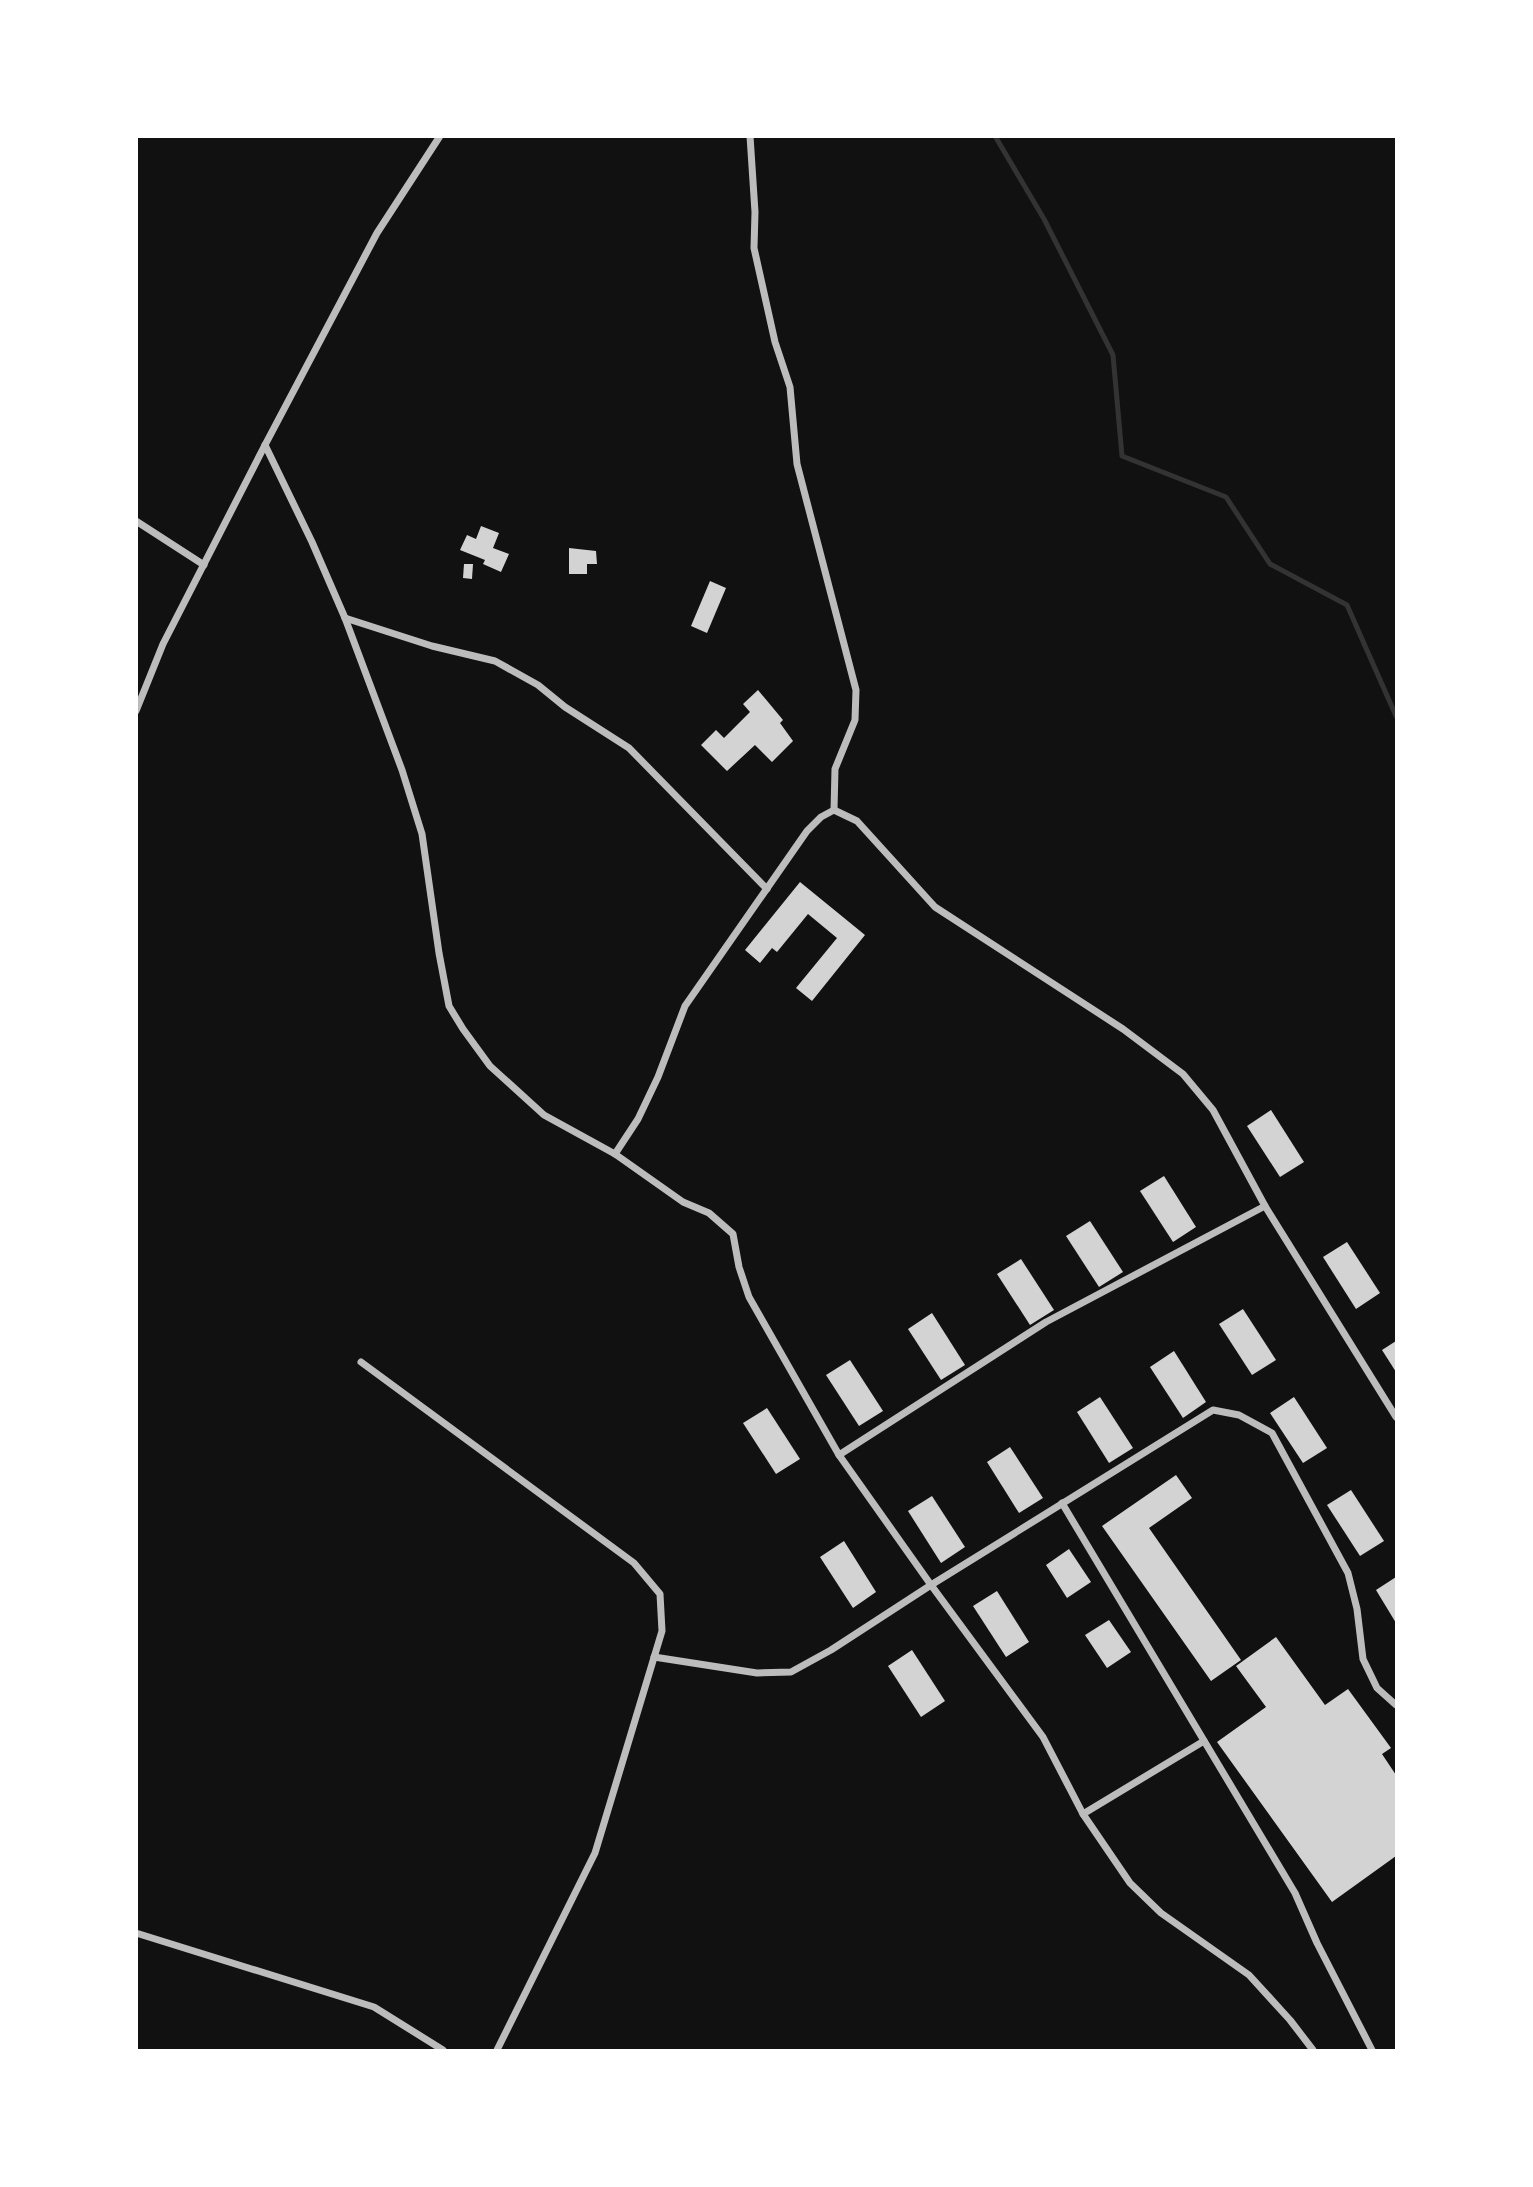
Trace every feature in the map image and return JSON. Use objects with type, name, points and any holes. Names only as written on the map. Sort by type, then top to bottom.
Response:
[{"type":"street","points":[[136,711],[163,644],[377,233],[440,136]]},
{"type":"street","points":[[750,136],[755,212],[754,248],[775,342],[790,387],[797,464],[856,690],[855,720],[835,769],[834,810]]},
{"type":"street","points":[[265,445],[345,618],[402,770],[422,834],[449,1006],[490,1066],[544,1115],[615,1154],[683,1202],[709,1213],[733,1234],[739,1267],[749,1297],[839,1455],[1043,1738],[1083,1814],[1130,1883],[1161,1913],[1249,1975],[1313,2050]]},
{"type":"street","points":[[136,521],[204,565]]},
{"type":"street","points":[[345,618],[432,646],[495,661],[538,685],[565,707],[629,748],[766,889]]},
{"type":"street","points":[[615,1154],[638,1119],[658,1077],[685,1006],[807,831],[821,817],[834,810]]},
{"type":"street","points":[[834,810],[857,821],[935,907],[1123,1029],[1183,1074],[1213,1110],[1265,1206],[1396,1417]]},
{"type":"street","points":[[839,1455],[1046,1322],[1265,1206]]},
{"type":"street","points":[[361,1362],[634,1563],[660,1594],[662,1630],[595,1853],[497,2050]]},
{"type":"street","points":[[654,1657],[758,1672],[791,1672],[831,1650],[1213,1410],[1239,1415],[1272,1433],[1348,1573],[1357,1609],[1363,1659],[1377,1688],[1396,1705]]},
{"type":"street","points":[[1062,1503],[1294,1893],[1372,2050]]},
{"type":"street","points":[[1083,1814],[1204,1741]]},
{"type":"street","points":[[136,1933],[374,2007],[443,2050]]},
{"type":"building","points":[[481,526],[499,533],[493,548],[509,554],[501,572],[483,564],[485,560],[460,550],[467,535],[476,539]]},
{"type":"building","points":[[569,548],[596,551],[597,564],[587,564],[587,574],[569,574]]},
{"type":"building","points":[[464,564],[473,564],[472,579],[463,578]]},
{"type":"building","points":[[710,581],[726,588],[707,633],[691,626]]},
{"type":"building","points":[[758,690],[783,720],[780,723],[793,741],[772,762],[755,745],[727,771],[701,745],[716,730],[724,738],[750,712],[743,704]]},
{"type":"building","points":[[800,882],[865,935],[812,1001],[796,988],[837,938],[808,914],[777,952],[772,948],[760,963],[745,950]]},
{"type":"building","points":[[1271,1110],[1304,1162],[1280,1177],[1247,1126]]},
{"type":"building","points":[[1164,1176],[1196,1227],[1173,1242],[1140,1191]]},
{"type":"building","points":[[1090,1221],[1123,1272],[1099,1287],[1066,1236]]},
{"type":"building","points":[[1347,1242],[1380,1293],[1356,1309],[1323,1257]]},
{"type":"building","points":[[1021,1259],[1054,1310],[1030,1325],[997,1274]]},
{"type":"building","points":[[1243,1309],[1276,1360],[1252,1375],[1219,1324]]},
{"type":"building","points":[[932,1313],[965,1365],[941,1380],[908,1329]]},
{"type":"building","points":[[1396,1341],[1396,1372],[1382,1350]]},
{"type":"building","points":[[1174,1351],[1206,1402],[1183,1418],[1150,1367]]},
{"type":"building","points":[[850,1360],[883,1411],[859,1426],[826,1375]]},
{"type":"building","points":[[1100,1397],[1133,1448],[1109,1463],[1077,1412]]},
{"type":"building","points":[[1294,1397],[1327,1448],[1303,1463],[1270,1413]]},
{"type":"building","points":[[767,1408],[800,1459],[776,1474],[743,1423]]},
{"type":"building","points":[[1010,1447],[1043,1498],[1019,1513],[987,1462]]},
{"type":"building","points":[[1176,1475],[1192,1498],[1149,1528],[1241,1660],[1211,1681],[1102,1526]]},
{"type":"building","points":[[1351,1490],[1384,1541],[1360,1556],[1327,1505]]},
{"type":"building","points":[[932,1496],[965,1547],[941,1563],[908,1511]]},
{"type":"building","points":[[844,1541],[876,1592],[853,1608],[820,1557]]},
{"type":"building","points":[[1069,1549],[1091,1582],[1067,1598],[1046,1565]]},
{"type":"building","points":[[1396,1577],[1396,1623],[1376,1590]]},
{"type":"building","points":[[997,1591],[1029,1642],[1006,1657],[973,1606]]},
{"type":"building","points":[[1109,1620],[1131,1652],[1107,1668],[1085,1635]]},
{"type":"building","points":[[1276,1637],[1325,1705],[1348,1689],[1391,1748],[1382,1754],[1396,1775],[1396,1856],[1332,1902],[1217,1742],[1266,1707],[1236,1666]]},
{"type":"building","points":[[912,1650],[945,1701],[921,1717],[888,1666]]},
{"type":"waterway","points":[[995,136],[1044,219],[1113,355],[1122,456],[1226,497],[1270,564],[1347,605],[1396,716]]}]
